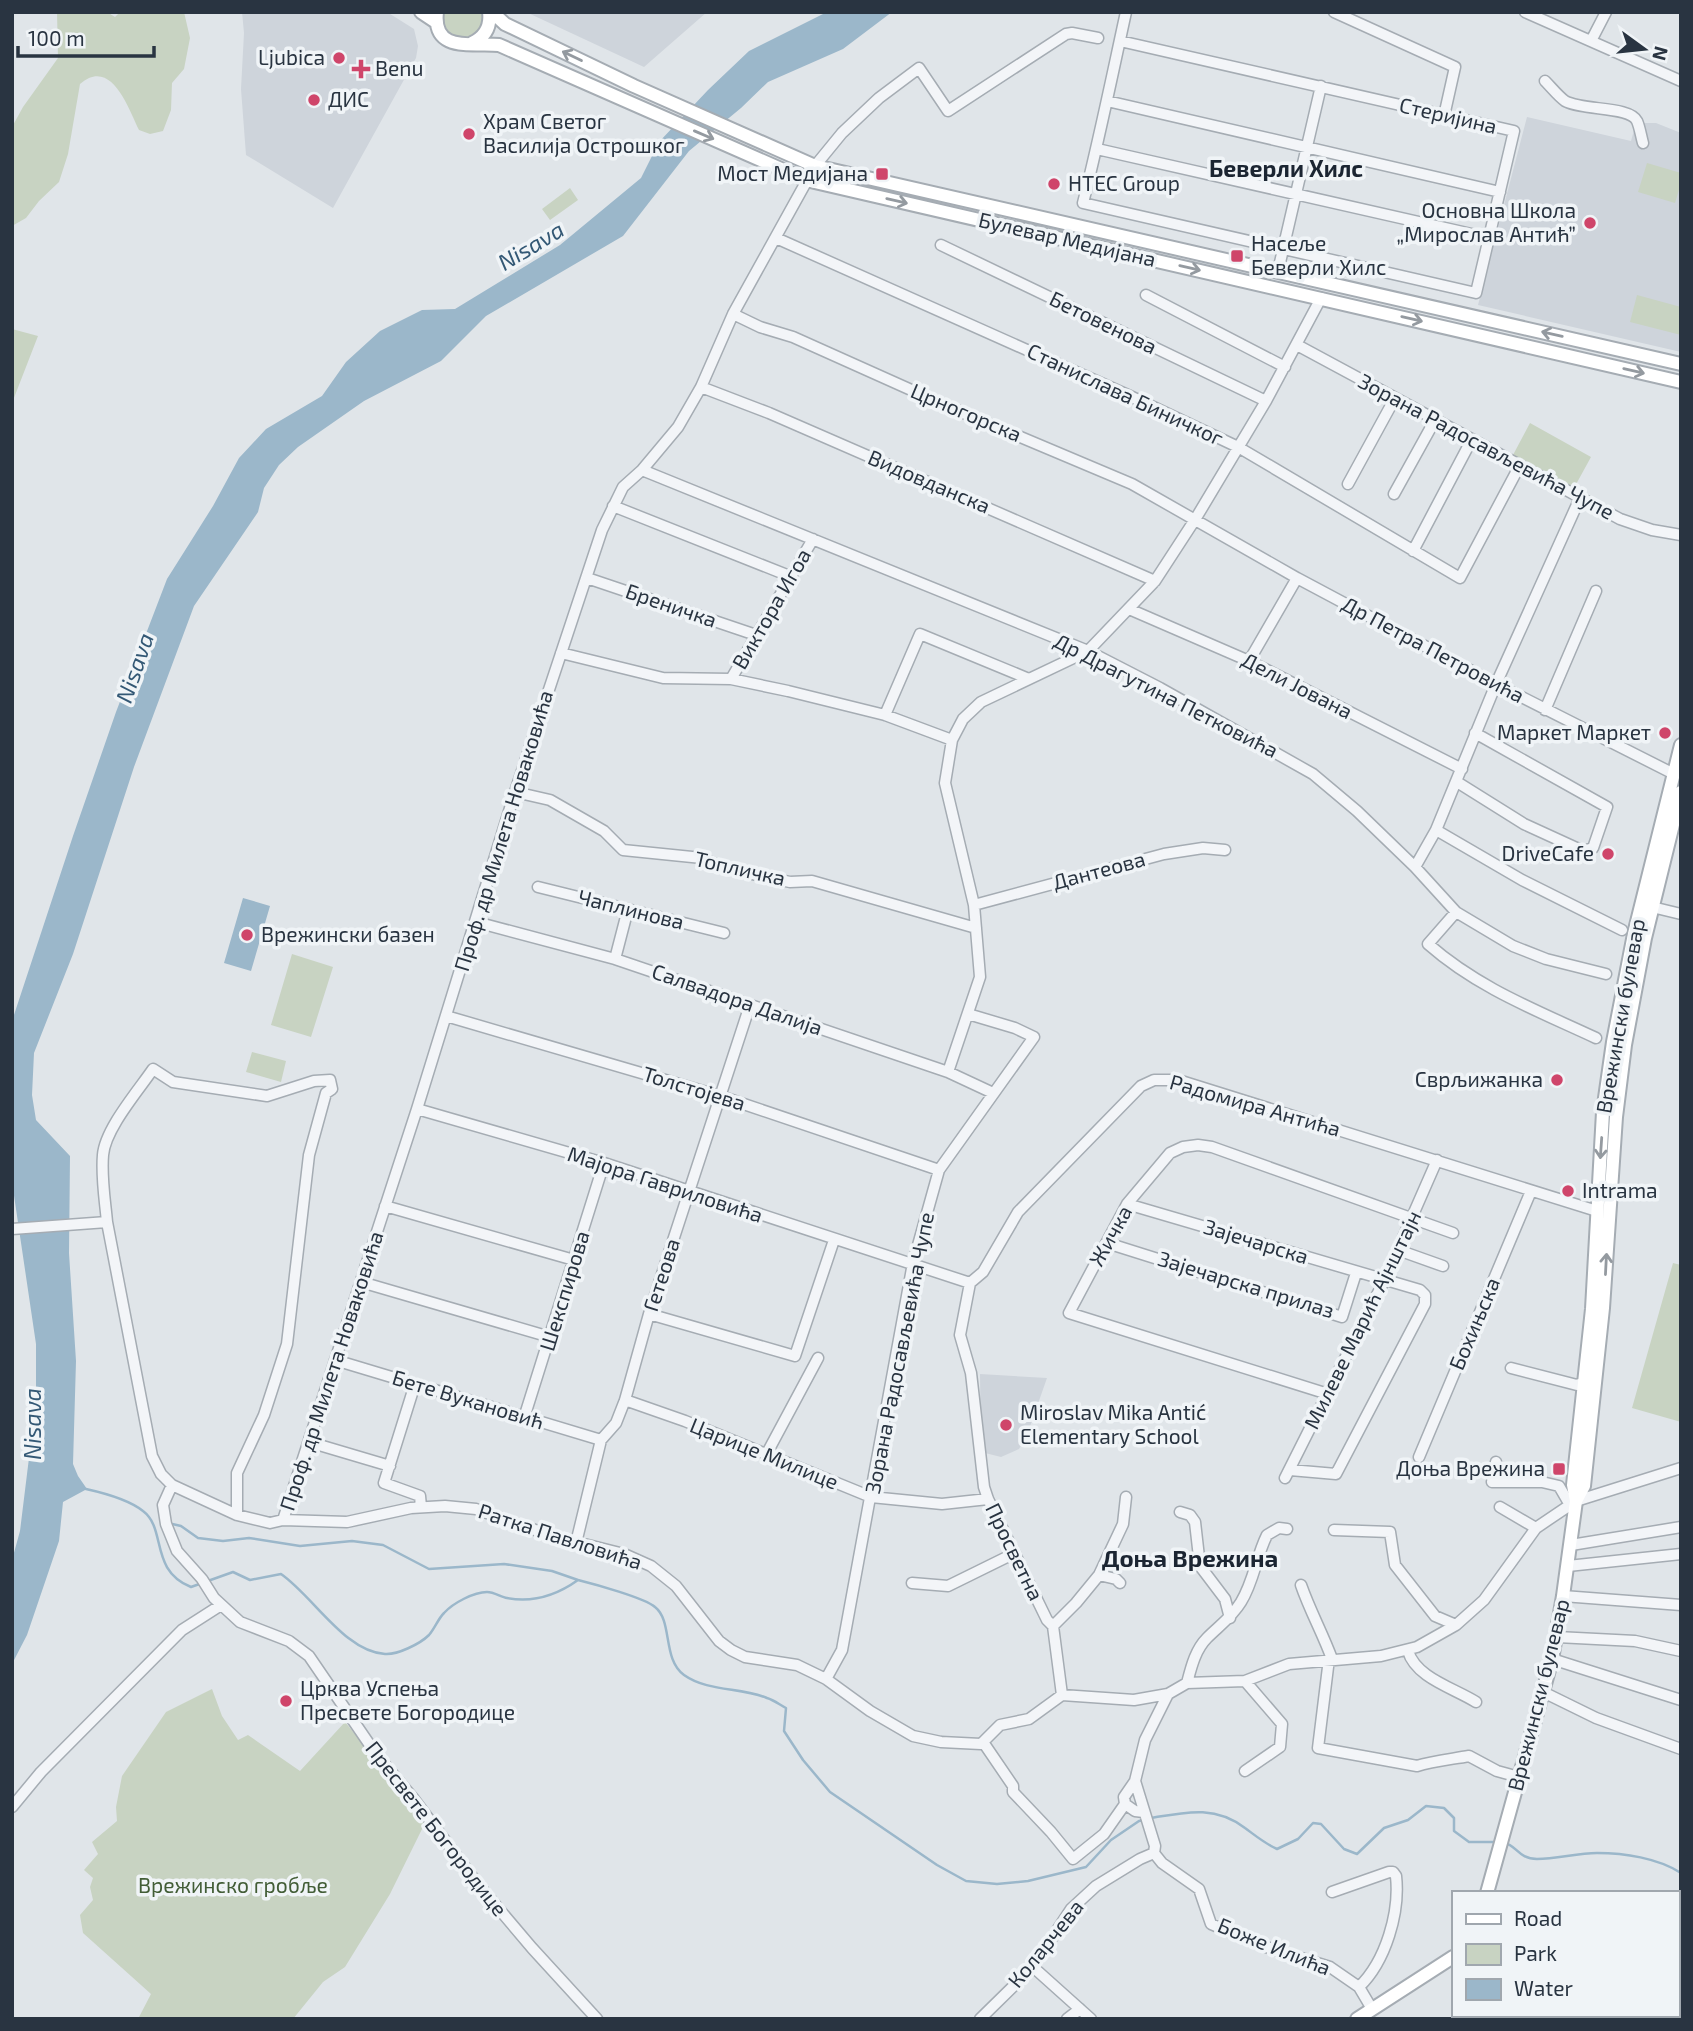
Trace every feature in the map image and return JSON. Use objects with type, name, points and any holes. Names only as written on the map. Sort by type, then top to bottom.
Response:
[{"type":"main road","name":"Булевар Медијана","points":[[421,12],[437,17],[440,32],[460,45],[499,45],[806,180],[1681,382]]},
{"type":"main road","name":"Булевар Медијана","points":[[471,43],[485,34],[489,26],[490,12]]},
{"type":"main road","name":"Булевар Медијана","points":[[490,12],[505,24],[634,86],[814,166],[1681,364]]},
{"type":"main road","name":"Врежински булевар","points":[[1488,1891],[1557,1637],[1571,1545],[1573,1485],[1592,1309],[1603,1112],[1612,1042],[1634,934],[1681,745]]},
{"type":"main road","name":"Врежински булевар","points":[[1573,1503],[1584,1486],[1602,1322],[1617,1104],[1625,1045],[1652,907],[1676,829],[1681,792]]},
{"type":"main road","points":[[1357,2019],[1452,1958]]},
{"type":"street","points":[[1126,12],[1097,149],[1489,238]]},
{"type":"street","points":[[1334,12],[1455,67],[1444,116]]},
{"type":"street","points":[[1525,12],[1681,81]]},
{"type":"street","points":[[1591,41],[1606,12]]},
{"type":"street","points":[[814,166],[842,133],[879,98],[919,68],[948,111],[1066,34],[1098,38]]},
{"type":"street","name":"Стеријина","points":[[1119,41],[1514,131],[1476,293]]},
{"type":"street","points":[[1545,81],[1565,101],[1592,110],[1614,110],[1632,115],[1637,121],[1643,143]]},
{"type":"street","points":[[1278,271],[1321,86]]},
{"type":"street","points":[[1107,101],[1500,192]]},
{"type":"street","name":"Булевар Медијана","points":[[1097,149],[1083,203],[1476,293]]},
{"type":"street","name":"Проф. др Милета Новаковића","points":[[283,1520],[417,1110],[515,792],[613,506],[623,487],[642,470],[678,427],[701,387],[733,314],[814,166]]},
{"type":"street","name":"Станислава Биничког","points":[[776,238],[1238,447],[1460,578],[1520,465]]},
{"type":"street","name":"Бетовенова","points":[[941,245],[1266,401]]},
{"type":"street","points":[[1146,295],[1285,367]]},
{"type":"street","points":[[948,1072],[980,977],[974,905],[945,783],[952,740],[963,719],[981,702],[1088,651],[1155,581],[1266,401],[1321,298]]},
{"type":"street","name":"Црногорска","points":[[733,314],[760,327],[793,337],[1132,484],[1196,518]]},
{"type":"street","name":"Зорана Радосављевића Чупе","points":[[1297,345],[1620,519],[1652,530],[1681,535]]},
{"type":"street","name":"Видовданска","points":[[701,387],[769,413],[1155,581]]},
{"type":"street","points":[[1348,484],[1395,398]]},
{"type":"street","points":[[1394,494],[1435,419]]},
{"type":"street","points":[[1413,551],[1472,439]]},
{"type":"street","name":"Др Драгутина Петковића","points":[[642,470],[1088,651],[1261,743],[1313,774],[1357,811],[1415,867],[1456,912],[1513,946],[1546,959],[1606,974]]},
{"type":"street","points":[[1415,867],[1436,830],[1496,684],[1580,498]]},
{"type":"street","points":[[613,506],[792,578]]},
{"type":"street","name":"Др Петра Петровића","points":[[1196,518],[1297,578],[1545,710],[1674,774]]},
{"type":"street","name":"Виктора Игоа","points":[[731,679],[813,540]]},
{"type":"street","name":"Бреничка","points":[[587,578],[755,635]]},
{"type":"street","points":[[1249,661],[1297,578]]},
{"type":"street","points":[[1545,710],[1596,591]]},
{"type":"street","name":"Дели Јована","points":[[1129,609],[1249,661],[1462,769]]},
{"type":"street","points":[[885,715],[920,635],[1029,679]]},
{"type":"street","points":[[561,653],[663,678],[731,679],[885,715],[952,740]]},
{"type":"street","points":[[1457,782],[1524,824],[1583,851],[1593,848],[1607,807],[1475,733]]},
{"type":"street","name":"Топличка","points":[[515,792],[550,800],[604,831],[623,850],[702,858],[724,868],[790,882],[812,881],[976,928]]},
{"type":"street","points":[[1436,830],[1522,880],[1622,930]]},
{"type":"street","name":"Дантеова","points":[[974,905],[1164,854],[1203,848],[1225,850]]},
{"type":"street","name":"Чаплинова","points":[[538,887],[724,933]]},
{"type":"street","points":[[1652,907],[1681,914]]},
{"type":"street","points":[[615,959],[628,909]]},
{"type":"street","points":[[1416,950],[1428,944],[1456,912]]},
{"type":"street","name":"Салвадора Далија","points":[[475,922],[615,959],[948,1072],[993,1093]]},
{"type":"street","points":[[1428,944],[1475,981],[1596,1038]]},
{"type":"street","name":"Гетеова","points":[[576,1543],[601,1440],[616,1423],[625,1400],[649,1314],[750,1004]]},
{"type":"street","name":"Зорана Радосављевића Чупе","points":[[826,1679],[842,1650],[913,1263],[939,1170],[1034,1037],[1015,1028],[968,1014]]},
{"type":"street","name":"Толстојева","points":[[446,1016],[720,1096],[939,1170]]},
{"type":"street","points":[[172,1485],[161,1474],[152,1456],[107,1222],[103,1155],[105,1144],[153,1069],[173,1082],[267,1096],[324,1079],[330,1080],[332,1089],[326,1093],[309,1155],[287,1344],[264,1415],[237,1473],[237,1515]]},
{"type":"street","name":"Радомира Антића","points":[[970,1283],[983,1272],[1018,1212],[1141,1086],[1154,1080],[1178,1080],[1597,1211]]},
{"type":"street","name":"Мајора Гавриловића","points":[[417,1110],[604,1163],[834,1240],[913,1263]]},
{"type":"street","name":"Жичка","points":[[1328,1394],[1069,1313],[1128,1204],[1170,1153],[1183,1147],[1198,1145],[1212,1147],[1453,1233]]},
{"type":"street","name":"Милеве Марић Ајнштајн","points":[[1287,1474],[1384,1280],[1437,1160]]},
{"type":"street","name":"Шекспирова","points":[[524,1418],[604,1163]]},
{"type":"street","name":"Бохињска","points":[[1419,1457],[1531,1191]]},
{"type":"street","name":"Зајечарска","points":[[1128,1204],[1420,1290],[1425,1295],[1424,1304],[1336,1474],[1287,1474]]},
{"type":"street","points":[[385,1206],[575,1260]]},
{"type":"street","points":[[12,1229],[107,1222]]},
{"type":"street","points":[[649,1314],[795,1356],[834,1240]]},
{"type":"street","name":"Зајечарска прилаз","points":[[1107,1243],[1342,1317],[1356,1273]]},
{"type":"street","points":[[1398,1250],[1443,1266]]},
{"type":"street","points":[[913,1263],[970,1283]]},
{"type":"street","points":[[361,1282],[550,1337]]},
{"type":"street","name":"Просветна","points":[[970,1283],[960,1335],[971,1373],[977,1434],[988,1499],[1047,1620],[1053,1626],[1062,1695]]},
{"type":"street","points":[[766,1455],[818,1358]]},
{"type":"street","name":"Бете Вукановић","points":[[335,1360],[601,1440]]},
{"type":"street","points":[[1511,1368],[1577,1385],[1585,1382]]},
{"type":"street","points":[[415,1384],[384,1483],[420,1496],[421,1507]]},
{"type":"street","name":"Царице Милице","points":[[625,1400],[695,1425],[871,1497],[942,1504],[988,1499]]},
{"type":"street","points":[[309,1442],[390,1466]]},
{"type":"street","points":[[1496,1462],[1492,1482],[1542,1482],[1559,1486],[1573,1503]]},
{"type":"street","points":[[1168,1694],[1145,1740],[1135,1781],[1124,1797],[1125,1804],[1104,1834],[1073,1859],[1013,1792],[1013,1786],[983,1742],[1000,1725],[1029,1719],[1062,1695],[1134,1700],[1168,1694],[1187,1683],[1244,1681],[1289,1664],[1408,1651],[1456,1625],[1484,1600],[1536,1528],[1573,1503],[1681,1468]]},
{"type":"street","name":"Ратка Павловића","points":[[172,1485],[237,1515],[270,1522],[347,1522],[421,1507],[476,1509],[576,1543],[624,1554],[651,1566],[676,1586],[719,1641],[731,1650],[745,1657],[797,1665],[826,1679],[870,1711],[913,1736],[940,1742],[983,1742]]},
{"type":"street","name":"Пресвете Богородице","points":[[172,1485],[163,1505],[165,1523],[177,1551],[220,1605],[240,1622],[289,1642],[309,1656],[376,1754],[413,1798],[477,1884],[597,2019]]},
{"type":"street","points":[[1053,1626],[1099,1575],[1123,1524],[1126,1497]]},
{"type":"street","points":[[1500,1507],[1536,1528]]},
{"type":"street","points":[[1180,1512],[1190,1515],[1195,1522],[1200,1566],[1225,1600],[1230,1618]]},
{"type":"street","points":[[1571,1545],[1681,1527]]},
{"type":"street","points":[[1187,1683],[1192,1662],[1204,1640],[1230,1618],[1242,1601],[1254,1576],[1267,1535],[1279,1528],[1287,1529]]},
{"type":"street","points":[[1334,1530],[1390,1532],[1395,1565],[1435,1616],[1456,1625]]},
{"type":"street","points":[[912,1583],[948,1586],[1014,1553]]},
{"type":"street","points":[[1568,1566],[1681,1554]]},
{"type":"street","points":[[1099,1575],[1116,1579],[1120,1583]]},
{"type":"street","points":[[1301,1585],[1331,1659],[1318,1748],[1417,1766],[1469,1756],[1497,1771],[1519,1777]]},
{"type":"street","points":[[1563,1596],[1681,1605]]},
{"type":"street","points":[[12,1807],[41,1772],[182,1630],[220,1605]]},
{"type":"street","points":[[1557,1637],[1635,1641],[1681,1651]]},
{"type":"street","points":[[1408,1651],[1411,1662],[1426,1675],[1476,1702]]},
{"type":"street","points":[[1552,1659],[1681,1700]]},
{"type":"street","points":[[1244,1681],[1282,1724],[1280,1747],[1245,1771]]},
{"type":"street","points":[[1543,1692],[1596,1718],[1681,1749]]},
{"type":"street","points":[[1135,1781],[1155,1846],[1154,1853]]},
{"type":"street","points":[[1125,1804],[1135,1811],[1144,1812]]},
{"type":"street","name":"Коларчева","points":[[980,2019],[1033,1967],[1071,1909],[1096,1886],[1154,1853]]},
{"type":"street","name":"Боже Илића","points":[[1154,1853],[1162,1863],[1199,1889],[1211,1924],[1263,1946],[1330,1968],[1359,1986],[1372,2009]]},
{"type":"street","points":[[1332,1892],[1389,1872],[1396,1875],[1393,1916],[1388,1935],[1370,1976],[1359,1986]]},
{"type":"street","points":[[1033,1967],[1091,2019]]},
{"type":"street","points":[[1067,2019],[1080,2009]]},
{"type":"shaded area","points":[[242,12],[387,12],[414,29],[418,46],[416,58],[333,208],[246,155],[241,89],[244,33]]},
{"type":"shaded area","points":[[526,12],[707,12],[644,67]]},
{"type":"shaded area","name":"Основна Школа „Мирослав Антић”","points":[[1527,117],[1631,141],[1636,123],[1656,123],[1681,133],[1681,352],[1478,305]]},
{"type":"shaded area","name":"Miroslav Mika Antić Elementary School","points":[[980,1374],[1047,1378],[1027,1435],[1019,1449],[1001,1457],[981,1452]]},
{"type":"green space","points":[[57,12],[107,12],[115,17],[120,12],[184,12],[190,38],[184,69],[172,83],[171,110],[163,131],[150,134],[139,130],[124,98],[109,81],[101,77],[91,77],[80,84],[68,154],[59,182],[26,218],[12,226],[12,127],[58,58]]},
{"type":"green space","points":[[444,12],[482,12],[481,23],[477,31],[470,36],[455,36],[448,31],[444,23]]},
{"type":"green space","points":[[1647,163],[1681,173],[1675,203],[1638,192]]},
{"type":"green space","points":[[570,188],[578,200],[550,220],[542,209]]},
{"type":"green space","points":[[1637,295],[1681,307],[1681,335],[1630,322]]},
{"type":"green space","points":[[12,329],[38,336],[12,403]]},
{"type":"green space","points":[[1530,423],[1591,457],[1574,488],[1513,455]]},
{"type":"green space","points":[[292,954],[333,967],[311,1037],[271,1025]]},
{"type":"green space","points":[[252,1052],[286,1061],[281,1082],[246,1072]]},
{"type":"green space","points":[[1673,1263],[1681,1265],[1681,1422],[1632,1408]]},
{"type":"green space","name":"Врежинско гробље","points":[[212,1689],[222,1716],[238,1740],[248,1735],[300,1771],[345,1722],[425,1823],[390,1894],[345,1967],[323,1982],[293,2019],[138,2019],[151,1994],[83,1933],[80,1915],[93,1900],[90,1887],[93,1878],[84,1870],[98,1854],[92,1842],[117,1821],[116,1807],[122,1776],[166,1712]]},
{"type":"water","name":"Nisava","points":[[827,12],[892,12],[843,49],[768,82],[689,151],[623,236],[486,316],[441,361],[364,401],[298,447],[279,465],[264,488],[258,512],[194,606],[134,767],[73,954],[34,1053],[32,1095],[36,1120],[70,1156],[69,1253],[76,1361],[73,1464],[87,1489],[63,1502],[59,1541],[27,1635],[12,1664],[12,1560],[20,1531],[36,1401],[36,1344],[12,1182],[12,1021],[116,712],[167,579],[213,506],[239,458],[266,429],[322,396],[346,362],[380,331],[422,310],[455,309],[560,245],[641,178],[659,142],[749,51]]},
{"type":"water","name":"Врежински базен","points":[[243,898],[270,906],[251,971],[224,963]]},
{"type":"waterway","points":[[86,1489],[123,1500],[143,1511],[155,1528],[169,1570],[178,1580],[191,1587],[233,1572],[250,1580],[281,1574],[343,1634],[370,1651],[390,1654],[420,1642],[429,1635],[448,1609],[482,1592],[517,1599],[535,1598],[553,1594],[578,1580],[649,1603],[661,1613],[673,1660],[684,1675],[703,1684],[757,1695],[786,1708],[784,1731],[803,1760],[830,1792],[937,1865],[966,1881],[997,1884],[1028,1881],[1086,1867],[1111,1840],[1139,1821],[1145,1820]]},
{"type":"waterway","points":[[168,1523],[181,1526],[198,1538],[223,1541],[249,1538],[300,1546],[352,1541],[383,1545],[429,1569],[504,1564],[552,1571],[578,1580]]},
{"type":"waterway","points":[[1151,1818],[1188,1812],[1211,1813],[1234,1821],[1277,1849],[1298,1839],[1313,1823],[1321,1824],[1344,1849],[1357,1854],[1384,1828],[1408,1820],[1426,1806],[1444,1808],[1454,1818],[1454,1831],[1469,1842],[1498,1842]]},
{"type":"waterway","points":[[1504,1843],[1531,1858],[1590,1853],[1618,1854],[1651,1860],[1681,1873]]},
{"type":"place","name":"Ljubica","points":[[339,58]]},
{"type":"place","name":"Benu","points":[[361,69]]},
{"type":"place","name":"ДИС","points":[[314,100]]},
{"type":"place","name":"Храм Светог Василија Острошког","points":[[469,134]]},
{"type":"place","name":"Мост Медијана","points":[[882,174]]},
{"type":"place","name":"HTEC Group","points":[[1054,184]]},
{"type":"place","name":"Основна Школа „Мирослав Антић”","points":[[1590,223]]},
{"type":"place","name":"Насеље Беверли Хилс","points":[[1237,256]]},
{"type":"place","name":"Маркет Маркет","points":[[1665,733]]},
{"type":"place","name":"DriveCafe","points":[[1608,854]]},
{"type":"place","name":"Врежински базен","points":[[247,935]]},
{"type":"place","name":"Сврљижанка","points":[[1557,1080]]},
{"type":"place","name":"Intrama","points":[[1568,1191]]},
{"type":"place","name":"Miroslav Mika Antić Elementary School","points":[[1006,1425]]},
{"type":"place","name":"Доња Врежина","points":[[1559,1469]]},
{"type":"place","name":"Црква Успења Пресвете Богородице","points":[[286,1701]]},
{"type":"district","name":"Беверли Хилс","points":[[1286,169]]},
{"type":"district","name":"Доња Врежина","points":[[1190,1559]]}]
